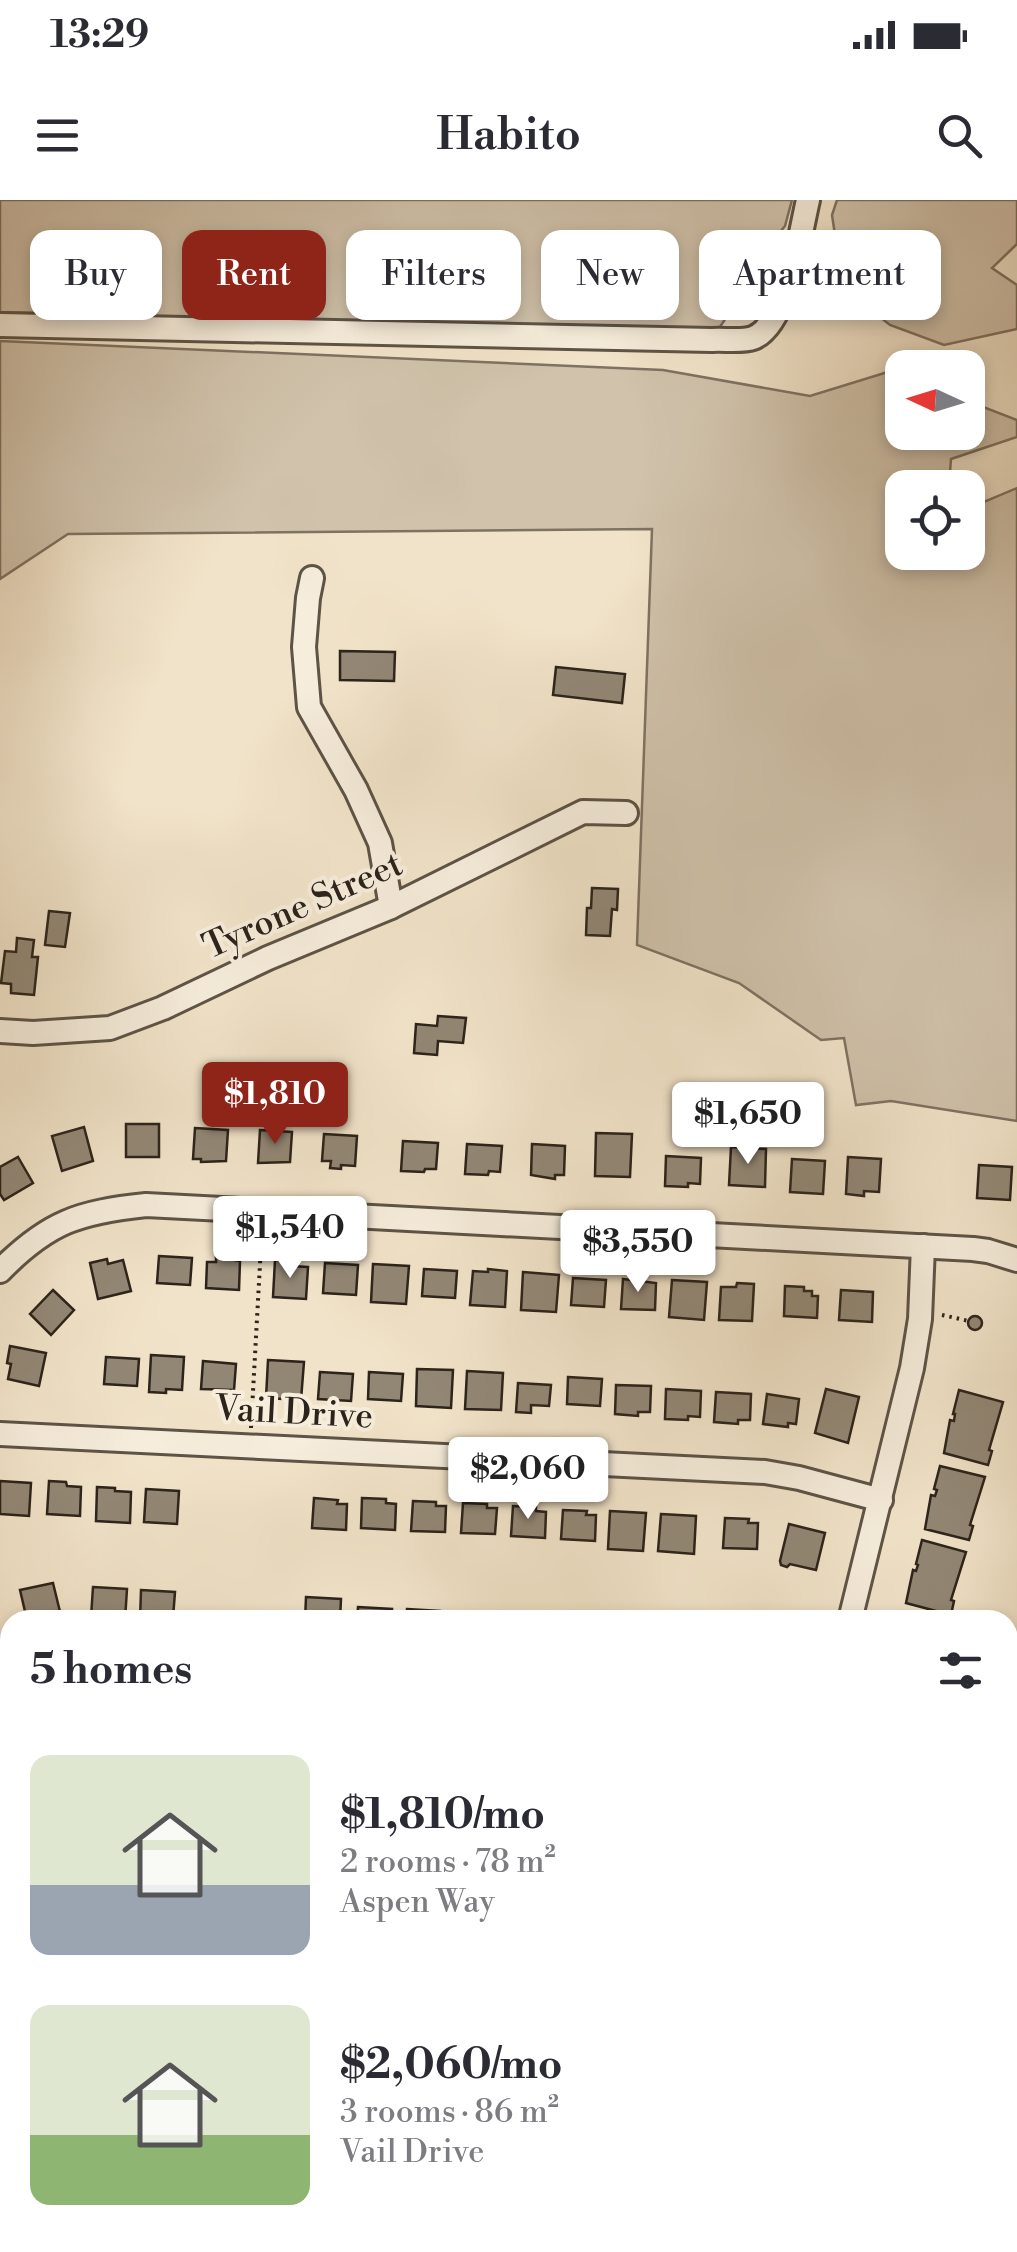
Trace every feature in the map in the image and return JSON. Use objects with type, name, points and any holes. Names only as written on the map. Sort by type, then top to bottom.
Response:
[{"type":"street","points":[[0,325],[752,338],[773,322],[782,304],[808,200]]},
{"type":"street","points":[[312,578],[304,648],[309,707],[356,790],[380,843],[391,908]]},
{"type":"street","name":"Tyrone Street","points":[[0,1031],[110,1028],[391,908],[583,812],[626,813]]},
{"type":"street","points":[[0,1271],[47,1230],[71,1218],[146,1205],[924,1246],[988,1251],[1017,1260]]},
{"type":"street","points":[[853,1610],[912,1368],[920,1318],[924,1246]]},
{"type":"street","name":"Vail Drive","points":[[0,1434],[766,1472],[881,1500]]},
{"type":"path","points":[[251,1433],[262,1223]]},
{"type":"path","points":[[942,1315],[968,1321]]},
{"type":"shaded area","points":[[0,200],[792,200],[782,230],[699,230],[699,320],[725,320],[716,333],[273,320],[326,320],[326,230],[182,230],[182,317],[162,317],[162,230],[30,230],[30,313],[0,312]]},
{"type":"shaded area","points":[[837,200],[1017,200],[1017,244],[992,268],[1017,285],[1017,329],[944,345],[890,325],[884,320],[941,320],[941,230],[834,230],[832,215]]},
{"type":"shaded area","points":[[0,341],[663,370],[810,396],[885,373],[885,450],[978,450],[951,459],[950,470],[885,470],[885,570],[985,570],[985,502],[1017,488],[1017,1121],[891,1101],[856,1105],[844,1038],[821,1040],[739,983],[637,945],[652,529],[68,534],[0,579]]},
{"type":"shaded area","points":[[985,408],[1017,420],[1017,437],[985,448]]},
{"type":"building","points":[[340,651],[395,652],[394,681],[340,680]]},
{"type":"building","points":[[556,667],[625,674],[622,703],[553,695]]},
{"type":"building","points":[[592,888],[618,889],[610,936],[586,935]]},
{"type":"building","points":[[49,911],[70,913],[65,947],[45,945]]},
{"type":"building","points":[[17,938],[34,940],[32,957],[38,957],[34,995],[11,993],[11,984],[1,983],[5,951],[16,952]]},
{"type":"building","points":[[438,1016],[466,1018],[463,1043],[438,1041],[437,1055],[414,1053],[416,1024],[437,1026]]},
{"type":"building","points":[[126,1124],[159,1124],[159,1157],[126,1157]]},
{"type":"building","points":[[84,1127],[93,1161],[62,1171],[52,1136]]},
{"type":"building","points":[[195,1128],[228,1130],[226,1161],[193,1159]]},
{"type":"building","points":[[260,1130],[292,1132],[290,1162],[258,1163]]},
{"type":"building","points":[[596,1133],[632,1134],[630,1177],[595,1176]]},
{"type":"building","points":[[324,1134],[357,1136],[355,1166],[330,1168],[331,1161],[322,1161]]},
{"type":"building","points":[[403,1141],[438,1143],[436,1169],[401,1171]]},
{"type":"building","points":[[467,1144],[502,1146],[500,1172],[465,1174]]},
{"type":"building","points":[[532,1144],[565,1146],[564,1175],[555,1175],[555,1179],[531,1175]]},
{"type":"building","points":[[731,1147],[766,1149],[765,1187],[729,1185]]},
{"type":"building","points":[[666,1156],[701,1158],[700,1184],[665,1186]]},
{"type":"building","points":[[18,1157],[33,1183],[4,1200],[0,1194],[0,1167]]},
{"type":"building","points":[[848,1157],[881,1159],[879,1192],[864,1191],[864,1196],[846,1194]]},
{"type":"building","points":[[792,1159],[825,1161],[823,1194],[790,1192]]},
{"type":"building","points":[[979,1165],[1012,1167],[1010,1200],[977,1198]]},
{"type":"building","points":[[159,1256],[192,1258],[190,1285],[157,1283]]},
{"type":"building","points":[[216,1257],[240,1261],[239,1290],[206,1288],[207,1262],[216,1262]]},
{"type":"building","points":[[107,1259],[108,1264],[123,1260],[131,1291],[98,1299],[90,1263]]},
{"type":"building","points":[[275,1260],[308,1267],[306,1299],[273,1297]]},
{"type":"building","points":[[325,1263],[358,1265],[356,1295],[323,1293]]},
{"type":"building","points":[[373,1264],[409,1266],[406,1304],[371,1302]]},
{"type":"building","points":[[424,1269],[457,1271],[455,1298],[422,1296]]},
{"type":"building","points":[[473,1271],[507,1271],[505,1307],[470,1305]]},
{"type":"building","points":[[523,1272],[559,1275],[556,1312],[521,1310]]},
{"type":"building","points":[[573,1278],[606,1280],[604,1307],[571,1305]]},
{"type":"building","points":[[623,1279],[656,1283],[655,1310],[621,1309]]},
{"type":"building","points":[[672,1280],[707,1282],[704,1320],[669,1317]]},
{"type":"building","points":[[737,1283],[754,1284],[752,1321],[719,1320],[721,1287],[736,1287]]},
{"type":"building","points":[[785,1286],[804,1287],[804,1291],[818,1296],[817,1318],[784,1316]]},
{"type":"building","points":[[53,1290],[74,1310],[51,1335],[30,1314]]},
{"type":"building","points":[[841,1290],[873,1292],[872,1322],[839,1320]]},
{"type":"building","points":[[975,1316],[982,1323],[975,1330],[968,1323]]},
{"type":"building","points":[[10,1346],[46,1353],[39,1386],[8,1379]]},
{"type":"building","points":[[151,1355],[184,1357],[182,1390],[149,1392]]},
{"type":"building","points":[[106,1357],[139,1359],[137,1386],[104,1384]]},
{"type":"building","points":[[268,1360],[304,1362],[301,1400],[266,1398]]},
{"type":"building","points":[[203,1361],[236,1364],[234,1390],[201,1389]]},
{"type":"building","points":[[417,1369],[453,1370],[451,1408],[416,1406]]},
{"type":"building","points":[[467,1371],[503,1373],[501,1410],[465,1409]]},
{"type":"building","points":[[320,1372],[353,1374],[351,1401],[318,1399]]},
{"type":"building","points":[[369,1372],[403,1374],[401,1401],[368,1399]]},
{"type":"building","points":[[568,1377],[602,1379],[600,1406],[567,1404]]},
{"type":"building","points":[[518,1383],[551,1385],[549,1406],[531,1405],[531,1413],[516,1412]]},
{"type":"building","points":[[616,1385],[651,1386],[650,1412],[638,1412],[638,1416],[615,1414]]},
{"type":"building","points":[[666,1389],[701,1391],[700,1417],[665,1419]]},
{"type":"building","points":[[826,1389],[859,1397],[848,1443],[815,1433]]},
{"type":"building","points":[[959,1390],[1003,1402],[988,1465],[944,1453]]},
{"type":"building","points":[[716,1392],[751,1394],[750,1420],[738,1420],[738,1424],[714,1422]]},
{"type":"building","points":[[767,1394],[799,1399],[796,1424],[763,1424]]},
{"type":"building","points":[[940,1466],[985,1477],[969,1540],[925,1529]]},
{"type":"building","points":[[0,1481],[31,1483],[29,1516],[0,1514]]},
{"type":"building","points":[[49,1481],[81,1487],[80,1516],[47,1514]]},
{"type":"building","points":[[97,1487],[131,1492],[130,1523],[96,1521]]},
{"type":"building","points":[[146,1489],[179,1491],[177,1524],[144,1522]]},
{"type":"building","points":[[314,1498],[347,1504],[346,1530],[312,1528]]},
{"type":"building","points":[[362,1498],[386,1499],[386,1503],[396,1504],[395,1530],[361,1528]]},
{"type":"building","points":[[413,1501],[446,1506],[445,1532],[411,1531]]},
{"type":"building","points":[[463,1503],[497,1508],[495,1534],[461,1533]]},
{"type":"building","points":[[513,1506],[536,1507],[536,1511],[546,1512],[545,1538],[511,1536]]},
{"type":"building","points":[[563,1510],[596,1515],[595,1541],[561,1539]]},
{"type":"building","points":[[610,1511],[646,1513],[643,1551],[608,1549]]},
{"type":"building","points":[[661,1514],[696,1516],[694,1554],[658,1551]]},
{"type":"building","points":[[725,1518],[758,1523],[757,1549],[723,1548]]},
{"type":"building","points":[[789,1524],[825,1533],[816,1570],[781,1565]]},
{"type":"building","points":[[922,1540],[966,1552],[951,1600],[952,1610],[906,1603]]},
{"type":"building","points":[[53,1583],[60,1610],[25,1610],[20,1590]]},
{"type":"building","points":[[93,1587],[127,1589],[126,1610],[91,1610]]},
{"type":"building","points":[[141,1590],[175,1592],[174,1610],[140,1610]]},
{"type":"building","points":[[306,1597],[341,1599],[340,1610],[305,1610]]},
{"type":"building","points":[[358,1607],[392,1609],[392,1610],[358,1610]]}]
